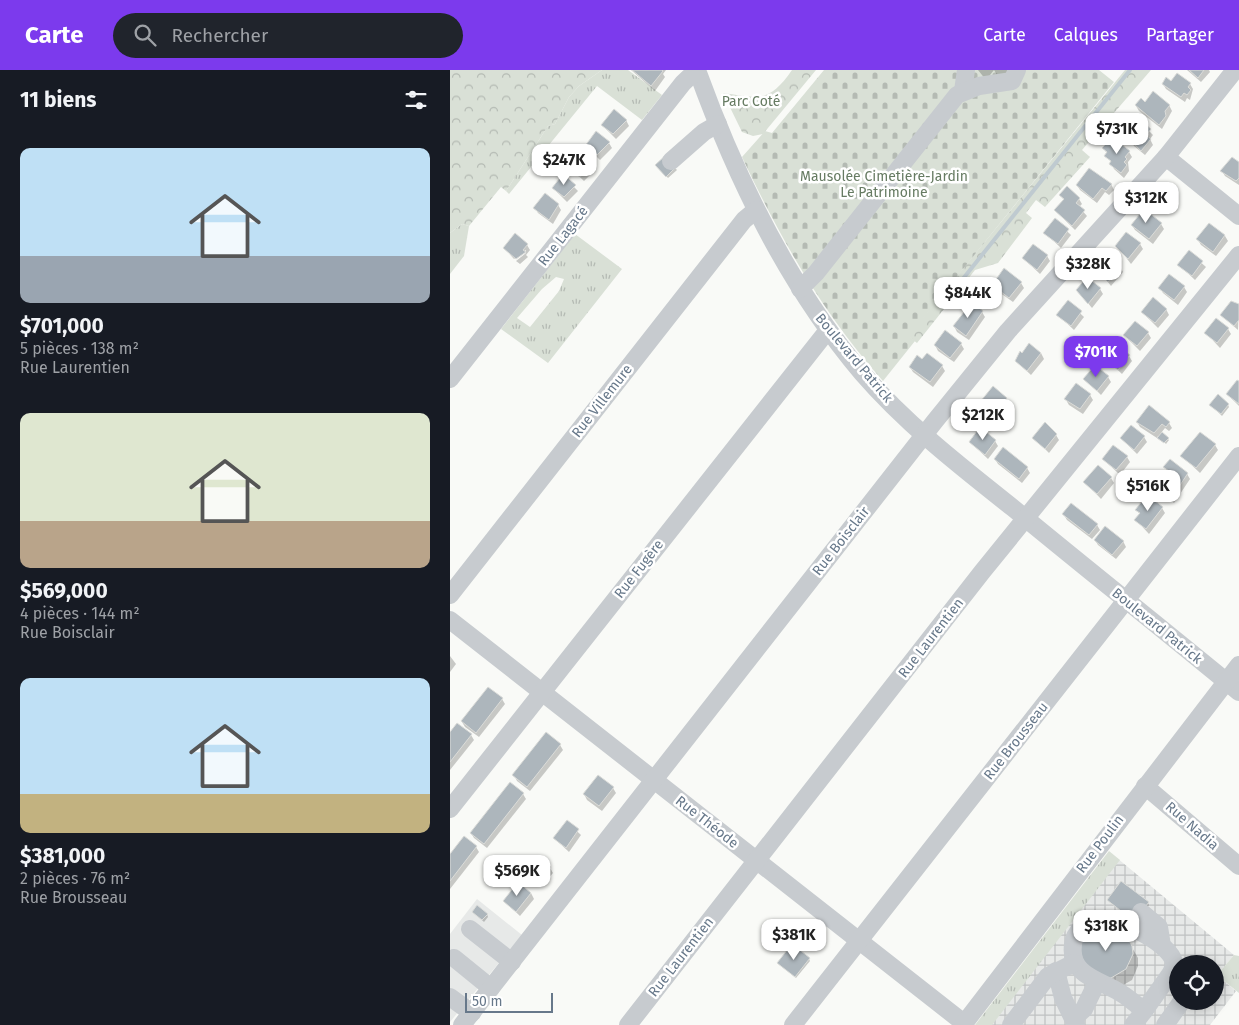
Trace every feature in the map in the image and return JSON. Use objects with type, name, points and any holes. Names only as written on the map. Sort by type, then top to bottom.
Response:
[{"type":"street","name":"Boulevard Patrick","points":[[697,70],[718,124],[756,210],[800,289],[828,330],[880,393],[924,435],[1232,687]]},
{"type":"street","name":"Rue Lagacé","points":[[450,379],[683,83],[697,70]]},
{"type":"street","points":[[963,91],[966,70]]},
{"type":"street","points":[[800,289],[816,273],[949,103],[963,91],[986,77],[1012,82],[1017,70]]},
{"type":"street","name":"Rue Boisclair","points":[[467,1019],[924,435],[1008,331],[1166,157],[1235,70]]},
{"type":"street","points":[[671,161],[704,132],[718,124]]},
{"type":"street","points":[[1166,157],[1239,216]]},
{"type":"street","name":"Rue Villemure","points":[[450,595],[744,220],[756,210]]},
{"type":"street","name":"Rue Laurentien","points":[[628,1025],[1025,518],[1239,255]]},
{"type":"street","name":"Rue Fugère","points":[[450,809],[828,330]]},
{"type":"street","name":"Rue Brousseau","points":[[793,1025],[1239,456]]},
{"type":"street","name":"Rue Théode","points":[[450,620],[859,940],[963,1024]]},
{"type":"street","name":"Rue Poulin","points":[[963,1024],[1145,786],[1232,687],[1239,665]]},
{"type":"street","name":"Rue Nadia","points":[[1145,786],[1239,866]]},
{"type":"street","points":[[1141,912],[1158,927],[1162,946]]},
{"type":"street","points":[[1144,1011],[1122,993],[1088,978],[1074,963],[1073,941],[1080,929],[1098,919],[1112,919],[1130,927],[1162,946],[1170,955]]},
{"type":"street","points":[[470,929],[512,962]]},
{"type":"street","points":[[454,958],[491,988]]},
{"type":"street","points":[[1011,1025],[1048,976],[1074,963]]},
{"type":"street","points":[[1056,971],[1062,998],[1075,1022],[1084,1009],[1097,982]]},
{"type":"street","points":[[1133,1025],[1169,980]]},
{"type":"street","points":[[450,997],[467,1019]]},
{"type":"street","points":[[1165,1025],[1176,1010]]},
{"type":"shaded area","points":[[1117,858],[1234,955],[1224,967],[1224,955],[1169,955],[1169,1010],[1221,1010],[1210,1025],[988,1025]]},
{"type":"shaded area","points":[[477,899],[522,935],[450,1022],[450,934]]},
{"type":"shaded area","points":[[1224,981],[1236,991],[1224,1007]]},
{"type":"green space","points":[[450,70],[602,70],[579,86],[569,97],[555,124],[548,126],[506,191],[501,187],[469,226],[462,224],[450,233]]},
{"type":"green space","points":[[602,70],[628,70],[662,95],[642,120],[597,86],[509,194],[506,191],[548,126],[555,124],[569,97],[579,86]]},
{"type":"green space","name":"Parc Coté","points":[[792,70],[816,70],[763,134],[753,136],[742,132],[723,93],[755,97],[763,96],[777,88]]},
{"type":"green space","name":"Mausolée Cimetière-Jardin Le Patrimoine","points":[[824,70],[1099,70],[1114,82],[909,336],[915,341],[883,381],[841,329],[804,274],[787,246],[742,157],[765,131],[772,133]]},
{"type":"green space","points":[[1125,70],[1151,70],[1082,150],[1090,157],[1045,207],[1036,200],[1026,213],[1032,218],[998,263],[975,270],[917,343],[908,336]]},
{"type":"green space","points":[[462,224],[469,226],[464,256],[450,274],[450,233]]},
{"type":"green space","points":[[575,234],[622,269],[548,363],[501,329]],"holes":[[[556,277],[564,279],[559,291],[530,327],[517,318],[542,289]]]},
{"type":"green space","points":[[1109,851],[1120,860],[992,1025],[975,1025]]},
{"type":"green space","points":[[1234,955],[1239,956],[1239,993],[1224,981],[1224,967]]},
{"type":"building","points":[[632,70],[662,70],[663,71],[651,86]]},
{"type":"building","points":[[1189,70],[1204,70],[1198,78]]},
{"type":"building","points":[[1177,73],[1191,83],[1188,87],[1191,90],[1187,95],[1184,93],[1181,97],[1162,84],[1166,77],[1171,81]]},
{"type":"building","points":[[1153,91],[1170,105],[1165,111],[1166,116],[1159,125],[1135,105],[1141,98],[1145,102]]},
{"type":"building","points":[[614,109],[627,120],[613,134],[601,125]]},
{"type":"building","points":[[1136,116],[1151,129],[1146,135],[1151,139],[1141,151],[1123,132],[1126,128],[1122,125],[1128,119],[1131,122]]},
{"type":"building","points":[[596,131],[610,142],[597,155],[585,146]]},
{"type":"building","points":[[1116,140],[1130,151],[1125,157],[1127,159],[1124,162],[1127,165],[1121,173],[1109,164],[1111,161],[1104,156],[1107,152],[1102,148],[1108,142],[1112,145]]},
{"type":"building","points":[[577,150],[591,162],[588,170],[580,177],[565,165]]},
{"type":"building","points":[[546,153],[558,162],[550,172],[538,163]]},
{"type":"building","points":[[666,155],[676,167],[666,177],[655,165]]},
{"type":"building","points":[[1232,157],[1239,162],[1239,178],[1236,181],[1220,171]]},
{"type":"building","points":[[1089,168],[1112,184],[1106,191],[1102,188],[1093,199],[1076,185]]},
{"type":"building","points":[[563,174],[576,185],[564,197],[552,188]]},
{"type":"building","points":[[1067,186],[1080,198],[1076,203],[1085,210],[1072,226],[1054,210],[1064,199],[1059,195]]},
{"type":"building","points":[[545,193],[559,204],[549,220],[533,208]]},
{"type":"building","points":[[1144,209],[1162,223],[1149,239],[1131,225]]},
{"type":"building","points":[[1055,218],[1069,229],[1058,244],[1043,233]]},
{"type":"building","points":[[1209,223],[1225,235],[1213,252],[1196,239]]},
{"type":"building","points":[[1126,232],[1141,243],[1128,259],[1115,246]]},
{"type":"building","points":[[515,233],[528,244],[523,250],[526,252],[516,259],[503,248]]},
{"type":"building","points":[[1033,244],[1048,255],[1037,270],[1022,258]]},
{"type":"building","points":[[1189,250],[1203,261],[1192,276],[1177,265]]},
{"type":"building","points":[[1107,254],[1121,266],[1108,282],[1095,268]]},
{"type":"building","points":[[1004,268],[1022,282],[1009,298],[992,285]]},
{"type":"building","points":[[1169,274],[1185,286],[1174,300],[1158,288]]},
{"type":"building","points":[[1087,277],[1101,288],[1088,304],[1076,290]]},
{"type":"building","points":[[1153,297],[1167,309],[1155,323],[1141,312]]},
{"type":"building","points":[[1068,300],[1082,311],[1071,326],[1056,315]]},
{"type":"building","points":[[1231,301],[1239,304],[1239,320],[1234,326],[1220,315]]},
{"type":"building","points":[[972,302],[983,311],[966,336],[953,326]]},
{"type":"building","points":[[1216,318],[1229,328],[1217,343],[1204,333]]},
{"type":"building","points":[[1135,321],[1149,332],[1137,346],[1123,335]]},
{"type":"building","points":[[945,330],[962,343],[950,358],[934,345]]},
{"type":"building","points":[[1029,343],[1041,353],[1027,371],[1015,361],[1020,351],[1022,353]]},
{"type":"building","points":[[1116,344],[1130,355],[1118,370],[1104,358]]},
{"type":"building","points":[[927,353],[943,365],[930,382],[909,367],[917,355],[922,359]]},
{"type":"building","points":[[1095,365],[1109,376],[1097,391],[1083,379]]},
{"type":"building","points":[[1237,380],[1239,381],[1239,404],[1226,394]]},
{"type":"building","points":[[1076,383],[1091,394],[1080,409],[1064,399]]},
{"type":"building","points":[[993,386],[1007,398],[995,413],[980,402]]},
{"type":"building","points":[[1218,394],[1229,404],[1221,414],[1209,405]]},
{"type":"building","points":[[1149,405],[1170,422],[1166,427],[1162,424],[1154,433],[1136,422]]},
{"type":"building","points":[[1045,422],[1057,434],[1045,449],[1032,438]]},
{"type":"building","points":[[1131,425],[1145,436],[1134,450],[1120,438]]},
{"type":"building","points":[[980,427],[996,440],[985,455],[969,442]]},
{"type":"building","points":[[1162,432],[1169,438],[1164,443],[1157,438]]},
{"type":"building","points":[[1200,432],[1216,444],[1196,468],[1180,456]]},
{"type":"building","points":[[1113,445],[1128,456],[1116,470],[1102,459]]},
{"type":"building","points":[[1003,447],[1028,467],[1019,479],[994,459]]},
{"type":"building","points":[[1170,459],[1188,473],[1171,499],[1156,488],[1169,471],[1163,467]]},
{"type":"building","points":[[1098,465],[1112,477],[1097,494],[1083,482]]},
{"type":"building","points":[[1150,497],[1163,507],[1146,529],[1134,520],[1140,513],[1135,510],[1143,500],[1146,502]]},
{"type":"building","points":[[1071,503],[1098,524],[1089,535],[1062,514]]},
{"type":"building","points":[[1105,526],[1124,541],[1112,555],[1094,540]]},
{"type":"building","points":[[488,687],[503,698],[476,733],[461,721]]},
{"type":"building","points":[[457,723],[472,734],[450,762],[450,732]]},
{"type":"building","points":[[546,732],[561,744],[527,787],[512,775]]},
{"type":"building","points":[[598,775],[614,787],[599,806],[583,794]]},
{"type":"building","points":[[510,782],[524,793],[484,844],[470,833]]},
{"type":"building","points":[[567,820],[579,829],[566,848],[553,838]]},
{"type":"building","points":[[464,836],[477,846],[450,881],[450,854]]},
{"type":"building","points":[[538,857],[551,867],[542,877],[530,867]]},
{"type":"building","points":[[1121,881],[1149,902],[1134,921],[1107,900]]},
{"type":"building","points":[[518,882],[531,893],[516,912],[503,901]]},
{"type":"building","points":[[477,905],[488,914],[482,920],[472,912]]},
{"type":"building","points":[[1100,925],[1124,931],[1132,946],[1133,954],[1126,969],[1111,978],[1093,975],[1078,952],[1084,935]]},
{"type":"building","points":[[792,944],[810,958],[795,977],[777,963]]},
{"type":"waterway","points":[[962,280],[1130,70]]}]
